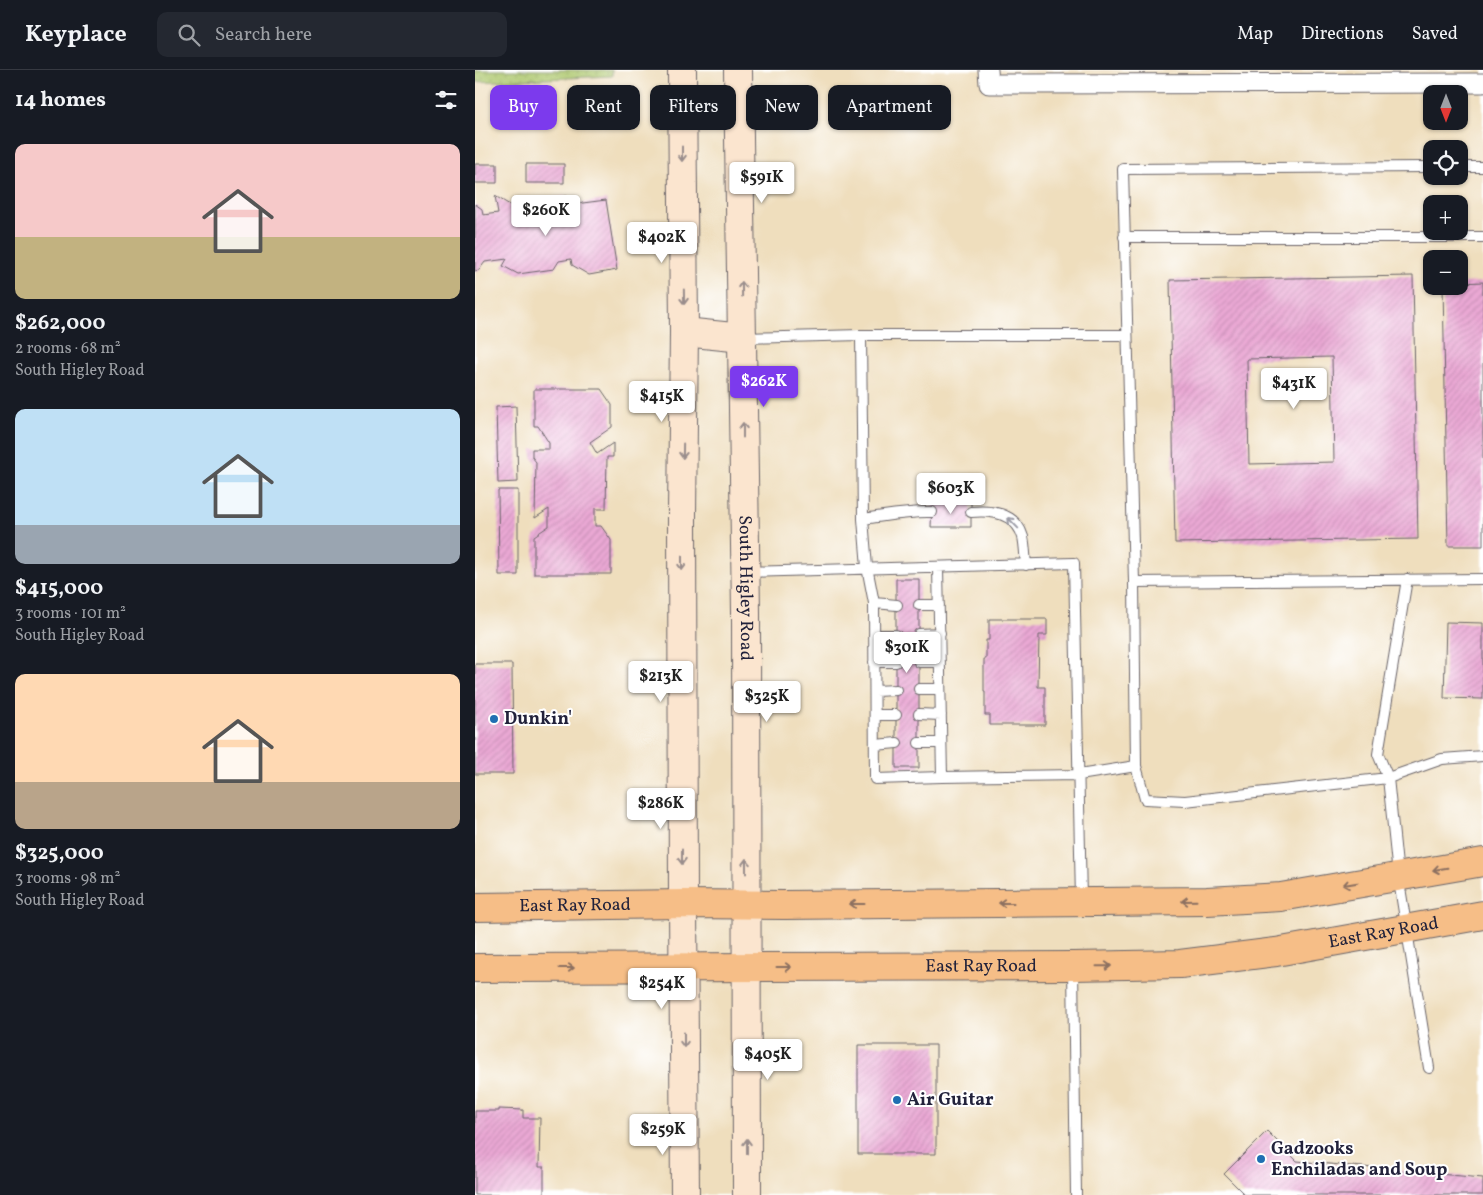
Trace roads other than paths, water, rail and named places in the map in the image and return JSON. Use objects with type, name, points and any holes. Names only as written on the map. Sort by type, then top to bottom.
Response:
[{"type":"main road","points":[[682,70],[685,1195]]},
{"type":"main road","name":"South Higley Road","points":[[738,70],[745,572],[747,1195]]},
{"type":"main road","points":[[684,332],[743,338]]},
{"type":"main road","name":"East Ray Road","points":[[475,907],[1207,901],[1281,897],[1398,875],[1483,862]]},
{"type":"main road","name":"East Ray Road","points":[[475,968],[1180,964],[1276,952],[1483,915]]},
{"type":"street","points":[[988,77],[1483,82]]},
{"type":"lane","points":[[1423,167],[1123,169],[1134,582],[1136,766],[1145,799],[1185,801],[1388,778],[1442,758],[1483,756]]},
{"type":"lane","points":[[1468,167],[1483,167]]},
{"type":"lane","points":[[1124,237],[1483,237]]},
{"type":"lane","points":[[743,338],[1127,335]]},
{"type":"lane","points":[[861,336],[863,519],[867,567],[874,603],[875,779],[1079,775],[1136,766]]},
{"type":"lane","points":[[971,512],[986,510],[1001,512],[1015,522],[1023,536],[1026,565]]},
{"type":"lane","points":[[863,519],[895,516],[914,511],[932,512]]},
{"type":"lane","points":[[745,572],[867,567],[1074,563],[1081,902]]},
{"type":"lane","points":[[938,567],[942,777]]},
{"type":"lane","points":[[1407,579],[1378,754],[1388,778],[1398,875],[1429,1068]]},
{"type":"lane","points":[[1134,582],[1483,579]]},
{"type":"lane","points":[[874,603],[897,606]]},
{"type":"lane","points":[[919,605],[939,606]]},
{"type":"lane","points":[[919,634],[939,633]]},
{"type":"lane","points":[[874,635],[896,635]]},
{"type":"lane","points":[[874,662],[896,662]]},
{"type":"lane","points":[[919,662],[940,662]]},
{"type":"lane","points":[[919,688],[941,689]]},
{"type":"lane","points":[[875,691],[896,690]]},
{"type":"lane","points":[[919,714],[941,715]]},
{"type":"lane","points":[[875,716],[896,715]]},
{"type":"lane","points":[[875,745],[897,743]]},
{"type":"lane","points":[[919,743],[941,743]]},
{"type":"lane","points":[[1073,966],[1076,1195]]},
{"type":"place","name":"Dunkin'","points":[[494,719]]},
{"type":"place","name":"Air Guitar","points":[[897,1100]]},
{"type":"place","name":"Gadzooks Enchiladas and Soup","points":[[1261,1159]]}]
